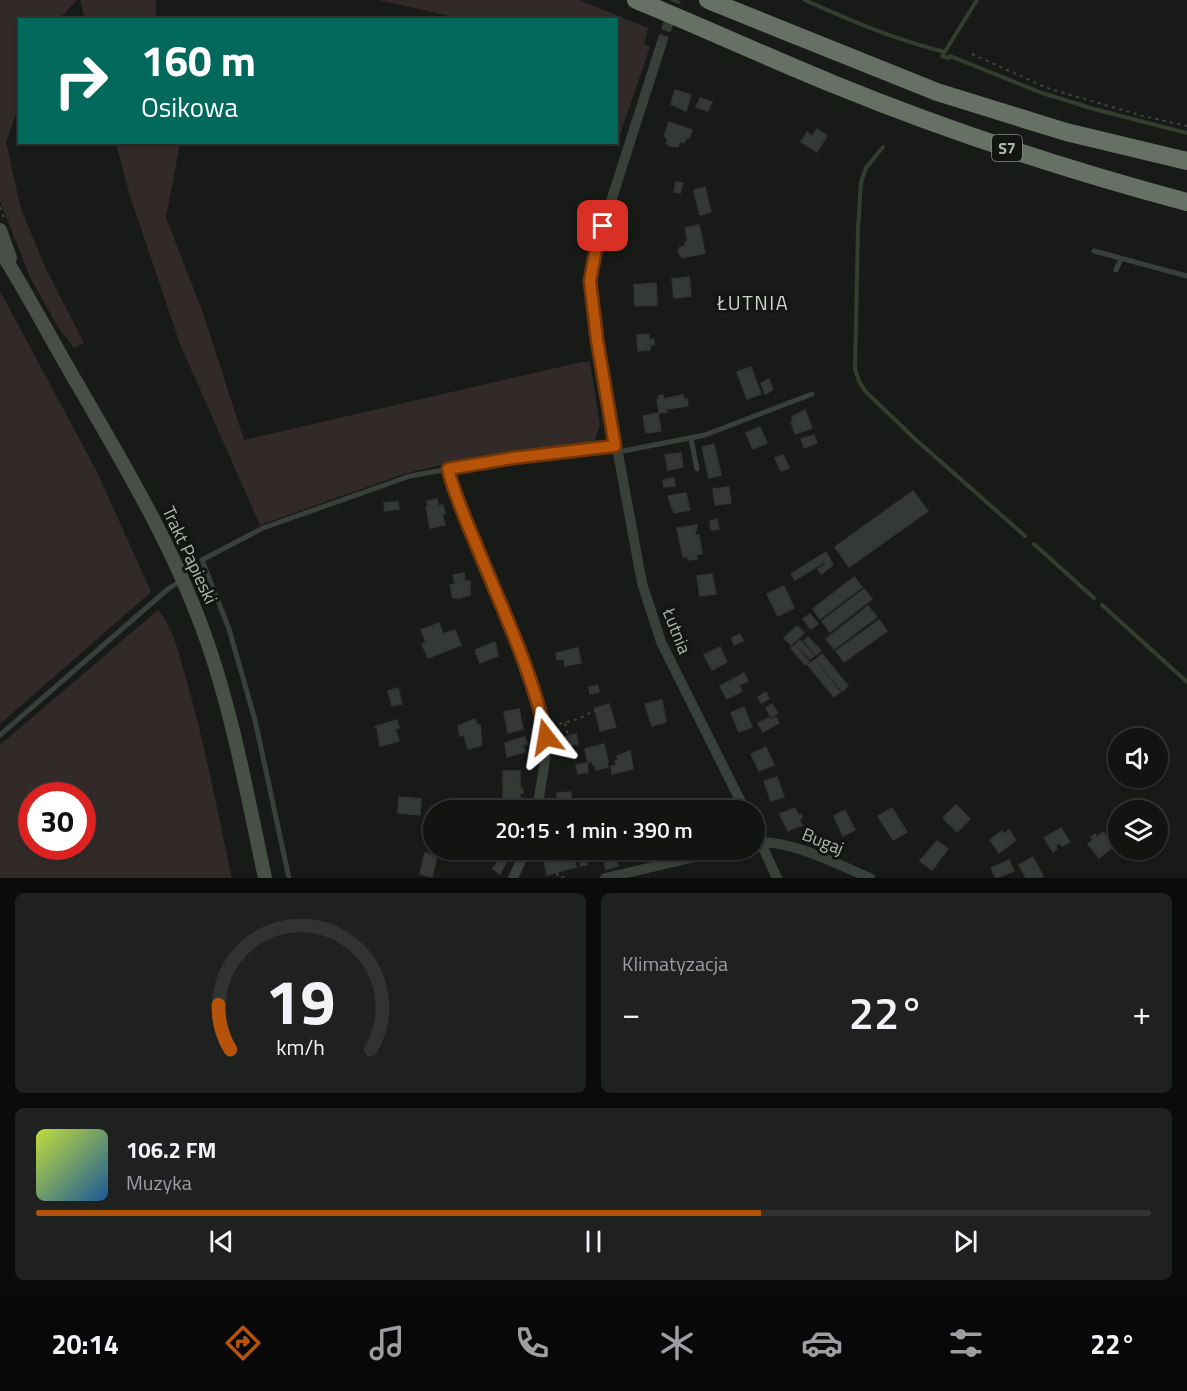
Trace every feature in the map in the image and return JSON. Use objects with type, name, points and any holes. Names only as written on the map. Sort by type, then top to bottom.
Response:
[{"type":"highway","name":"S7","points":[[636,0],[832,83],[963,134],[1129,187],[1187,202]]},
{"type":"highway","name":"S7","points":[[708,0],[937,92],[1066,132],[1187,161]]},
{"type":"street","name":"Łutnia","points":[[661,45],[596,248],[590,281],[597,340],[642,583],[661,642],[741,800]]},
{"type":"street","name":"Trakt Papieski","points":[[0,230],[15,274]]},
{"type":"street","name":"Trakt Papieski","points":[[0,250],[141,494],[183,579],[208,644],[233,727],[265,878]]},
{"type":"street","points":[[539,800],[546,754],[544,729],[520,656],[448,469],[513,458],[616,449]]},
{"type":"street","name":"Bugaj","points":[[765,843],[788,845],[870,878]]},
{"type":"street","points":[[765,856],[777,878]]},
{"type":"street","points":[[513,878],[521,860]]},
{"type":"street","points":[[605,878],[682,860]]},
{"type":"lane","points":[[1094,251],[1187,276]]},
{"type":"lane","points":[[1116,270],[1121,258]]},
{"type":"lane","points":[[616,449],[691,439],[812,394]]},
{"type":"lane","points":[[691,439],[696,469]]},
{"type":"lane","points":[[289,878],[255,720],[229,629],[202,560],[262,528],[410,476],[448,469]]},
{"type":"lane","points":[[0,735],[168,589],[183,579]]},
{"type":"path","points":[[972,54],[1047,88],[1143,116],[1187,126]]},
{"type":"path","points":[[180,550],[188,550],[202,560]]},
{"type":"path","points":[[544,729],[596,710]]},
{"type":"path","points":[[565,723],[568,736]]},
{"type":"path","points":[[557,873],[558,877],[568,878]]},
{"type":"shaded area","points":[[0,0],[77,0],[60,18],[18,18],[18,109],[6,142],[21,209],[45,267],[84,343],[74,348],[58,327],[30,277],[0,201]]},
{"type":"shaded area","points":[[80,0],[156,0],[156,18],[85,18]]},
{"type":"shaded area","points":[[378,0],[579,0],[648,28],[644,44],[650,47],[618,140],[618,18],[459,18]]},
{"type":"shaded area","points":[[116,144],[180,144],[166,218],[203,313],[244,440],[590,362],[600,425],[594,443],[499,455],[428,468],[404,474],[260,525],[180,344],[130,196]]},
{"type":"shaded area","points":[[0,291],[97,472],[151,592],[0,724]]},
{"type":"shaded area","points":[[158,610],[169,627],[183,666],[232,878],[0,878],[0,745]]},
{"type":"building","points":[[675,90],[691,95],[686,111],[671,104]]},
{"type":"building","points":[[700,98],[712,102],[708,111],[696,107]]},
{"type":"building","points":[[669,122],[692,130],[689,138],[687,137],[684,143],[680,142],[678,147],[666,143],[668,139],[664,136]]},
{"type":"building","points":[[817,129],[827,136],[817,152],[801,142],[807,132],[812,136]]},
{"type":"building","points":[[676,182],[683,183],[680,193],[674,192]]},
{"type":"building","points":[[705,187],[707,196],[696,199],[694,190]]},
{"type":"building","points":[[707,196],[711,212],[700,215],[696,199]]},
{"type":"building","points":[[699,225],[705,253],[682,258],[678,251],[679,248],[685,246],[685,242],[688,242],[685,228]]},
{"type":"building","points":[[689,277],[691,296],[674,298],[672,279]]},
{"type":"building","points":[[656,283],[657,305],[635,306],[634,285]]},
{"type":"building","points":[[649,334],[649,340],[654,339],[654,345],[650,345],[650,350],[638,351],[637,335]]},
{"type":"building","points":[[751,367],[761,394],[747,399],[737,372]]},
{"type":"building","points":[[769,379],[773,390],[765,394],[761,383]]},
{"type":"building","points":[[663,395],[664,399],[683,395],[684,400],[687,399],[688,406],[666,409],[667,412],[659,413],[657,399],[659,399],[658,396]]},
{"type":"building","points":[[805,410],[812,428],[795,434],[791,422],[792,417]]},
{"type":"building","points":[[658,413],[661,431],[646,433],[643,416]]},
{"type":"building","points":[[760,427],[767,443],[753,449],[746,433]]},
{"type":"building","points":[[814,435],[817,443],[804,448],[801,439]]},
{"type":"building","points":[[714,444],[721,475],[709,478],[702,447]]},
{"type":"building","points":[[681,453],[683,467],[668,470],[665,455]]},
{"type":"building","points":[[783,455],[789,468],[781,471],[775,458]]},
{"type":"building","points":[[674,478],[675,486],[664,487],[663,480]]},
{"type":"building","points":[[729,487],[731,503],[715,505],[713,489]]},
{"type":"building","points":[[913,491],[928,511],[849,567],[835,547]]},
{"type":"building","points":[[686,493],[690,510],[674,513],[668,496]]},
{"type":"building","points":[[437,499],[438,506],[443,505],[445,514],[442,514],[445,525],[430,528],[427,501]]},
{"type":"building","points":[[398,502],[399,509],[385,511],[384,503]]},
{"type":"building","points":[[717,519],[719,529],[711,530],[710,521]]},
{"type":"building","points":[[697,525],[695,535],[699,535],[702,554],[696,555],[697,559],[688,560],[688,556],[683,557],[677,528]]},
{"type":"building","points":[[826,552],[833,565],[821,574],[818,569],[826,564],[824,562],[795,580],[791,574]]},
{"type":"building","points":[[464,573],[465,582],[455,584],[453,575]]},
{"type":"building","points":[[712,574],[716,594],[700,596],[697,576]]},
{"type":"building","points":[[854,577],[862,587],[820,619],[813,609]]},
{"type":"building","points":[[470,581],[470,595],[453,598],[450,585]]},
{"type":"building","points":[[784,586],[794,608],[778,616],[767,594]]},
{"type":"building","points":[[864,589],[872,599],[830,632],[822,621]]},
{"type":"building","points":[[868,606],[877,617],[834,649],[826,639]]},
{"type":"building","points":[[810,614],[818,624],[811,629],[803,619]]},
{"type":"building","points":[[879,620],[887,631],[844,662],[836,651]]},
{"type":"building","points":[[439,623],[443,634],[455,630],[461,645],[428,658],[422,644],[426,642],[421,630]]},
{"type":"building","points":[[797,626],[804,633],[791,645],[784,638]]},
{"type":"building","points":[[740,634],[743,641],[734,645],[732,638]]},
{"type":"building","points":[[808,637],[821,651],[816,655],[804,641]]},
{"type":"building","points":[[800,640],[814,656],[810,659],[796,644]]},
{"type":"building","points":[[495,642],[498,656],[480,663],[475,650]]},
{"type":"building","points":[[795,645],[809,662],[805,665],[791,648]]},
{"type":"building","points":[[720,647],[727,662],[712,670],[704,655]]},
{"type":"building","points":[[578,648],[581,663],[565,666],[564,659],[557,660],[556,653]]},
{"type":"building","points":[[822,654],[848,686],[842,691],[816,659]]},
{"type":"building","points":[[815,660],[840,692],[834,697],[808,665]]},
{"type":"building","points":[[744,673],[748,681],[739,685],[735,678]]},
{"type":"building","points":[[735,678],[742,691],[727,699],[720,686]]},
{"type":"building","points":[[598,685],[599,692],[590,694],[589,687]]},
{"type":"building","points":[[398,688],[402,704],[392,706],[388,691]]},
{"type":"building","points":[[766,692],[769,699],[761,703],[758,697]]},
{"type":"building","points":[[662,700],[666,722],[652,726],[645,704]]},
{"type":"building","points":[[609,704],[616,727],[600,731],[595,708]]},
{"type":"building","points":[[772,704],[778,713],[771,717],[766,708]]},
{"type":"building","points":[[744,707],[752,727],[739,732],[731,713]]},
{"type":"building","points":[[519,709],[523,729],[508,733],[504,712]]},
{"type":"building","points":[[776,717],[779,723],[763,732],[758,723]]},
{"type":"building","points":[[475,719],[477,725],[480,725],[482,745],[468,749],[464,735],[460,736],[458,726]]},
{"type":"building","points":[[397,720],[399,728],[395,729],[399,741],[380,746],[377,727],[374,727]]},
{"type":"building","points":[[576,734],[578,744],[563,747],[561,738]]},
{"type":"building","points":[[525,737],[527,744],[523,745],[525,752],[507,757],[505,743]]},
{"type":"building","points":[[604,744],[608,761],[593,765],[589,748]]},
{"type":"building","points":[[766,747],[774,765],[759,771],[751,754]]},
{"type":"building","points":[[589,748],[593,761],[588,762],[585,749]]},
{"type":"building","points":[[630,751],[633,769],[612,774],[611,766],[616,765],[617,756]]},
{"type":"building","points":[[607,762],[608,767],[596,770],[595,764]]},
{"type":"building","points":[[587,763],[588,772],[578,774],[576,765]]},
{"type":"building","points":[[503,771],[520,771],[520,779],[503,780]]},
{"type":"building","points":[[777,777],[784,797],[771,801],[764,781]]},
{"type":"building","points":[[520,779],[520,788],[523,788],[523,793],[520,793],[520,800],[503,800],[503,780]]},
{"type":"building","points":[[571,792],[571,800],[557,800],[557,793]]},
{"type":"building","points":[[399,797],[421,799],[420,815],[398,813]]},
{"type":"building","points":[[956,805],[970,819],[957,832],[943,818]]},
{"type":"building","points":[[795,808],[798,815],[801,814],[802,818],[799,819],[802,825],[788,831],[780,814]]},
{"type":"building","points":[[892,808],[907,832],[893,840],[878,816]]},
{"type":"building","points":[[845,810],[855,830],[843,836],[834,816]]},
{"type":"building","points":[[1061,828],[1070,842],[1062,846],[1060,843],[1055,846],[1057,849],[1053,852],[1044,838]]},
{"type":"building","points":[[1009,830],[1016,840],[999,853],[990,840],[1002,831],[1004,834]]},
{"type":"building","points":[[1103,832],[1108,838],[1108,851],[1099,858],[1088,844],[1093,840],[1091,837],[1095,834],[1097,837]]},
{"type":"building","points":[[937,841],[948,849],[932,870],[920,861]]},
{"type":"building","points":[[1033,857],[1042,878],[1026,878],[1019,865]]},
{"type":"building","points":[[423,860],[436,860],[432,877],[420,874]]},
{"type":"building","points":[[498,860],[507,861],[500,874],[493,869]]},
{"type":"building","points":[[544,860],[574,860],[576,867],[547,875]]},
{"type":"building","points":[[580,860],[586,860],[587,865],[581,866]]},
{"type":"building","points":[[604,860],[616,860],[618,866],[606,869]]},
{"type":"building","points":[[1009,860],[1014,871],[996,878],[991,868]]},
{"type":"waterway","points":[[805,0],[874,29],[945,52]]},
{"type":"waterway","points":[[944,53],[977,0]]},
{"type":"waterway","points":[[942,56],[948,58],[950,56],[1042,93],[1187,133]]},
{"type":"waterway","points":[[883,147],[866,168],[861,182],[855,369],[859,381],[865,391],[914,438],[1025,536]]},
{"type":"waterway","points":[[1034,544],[1094,598]]},
{"type":"waterway","points":[[1102,605],[1187,682]]},
{"type":"tunnel","points":[[661,45],[676,0]]},
{"type":"district","name":"ŁUTNIA","points":[[753,302]]},
{"type":"route","points":[[546,737],[520,656],[448,469],[513,458],[615,446],[597,340],[590,281],[603,226]]}]
